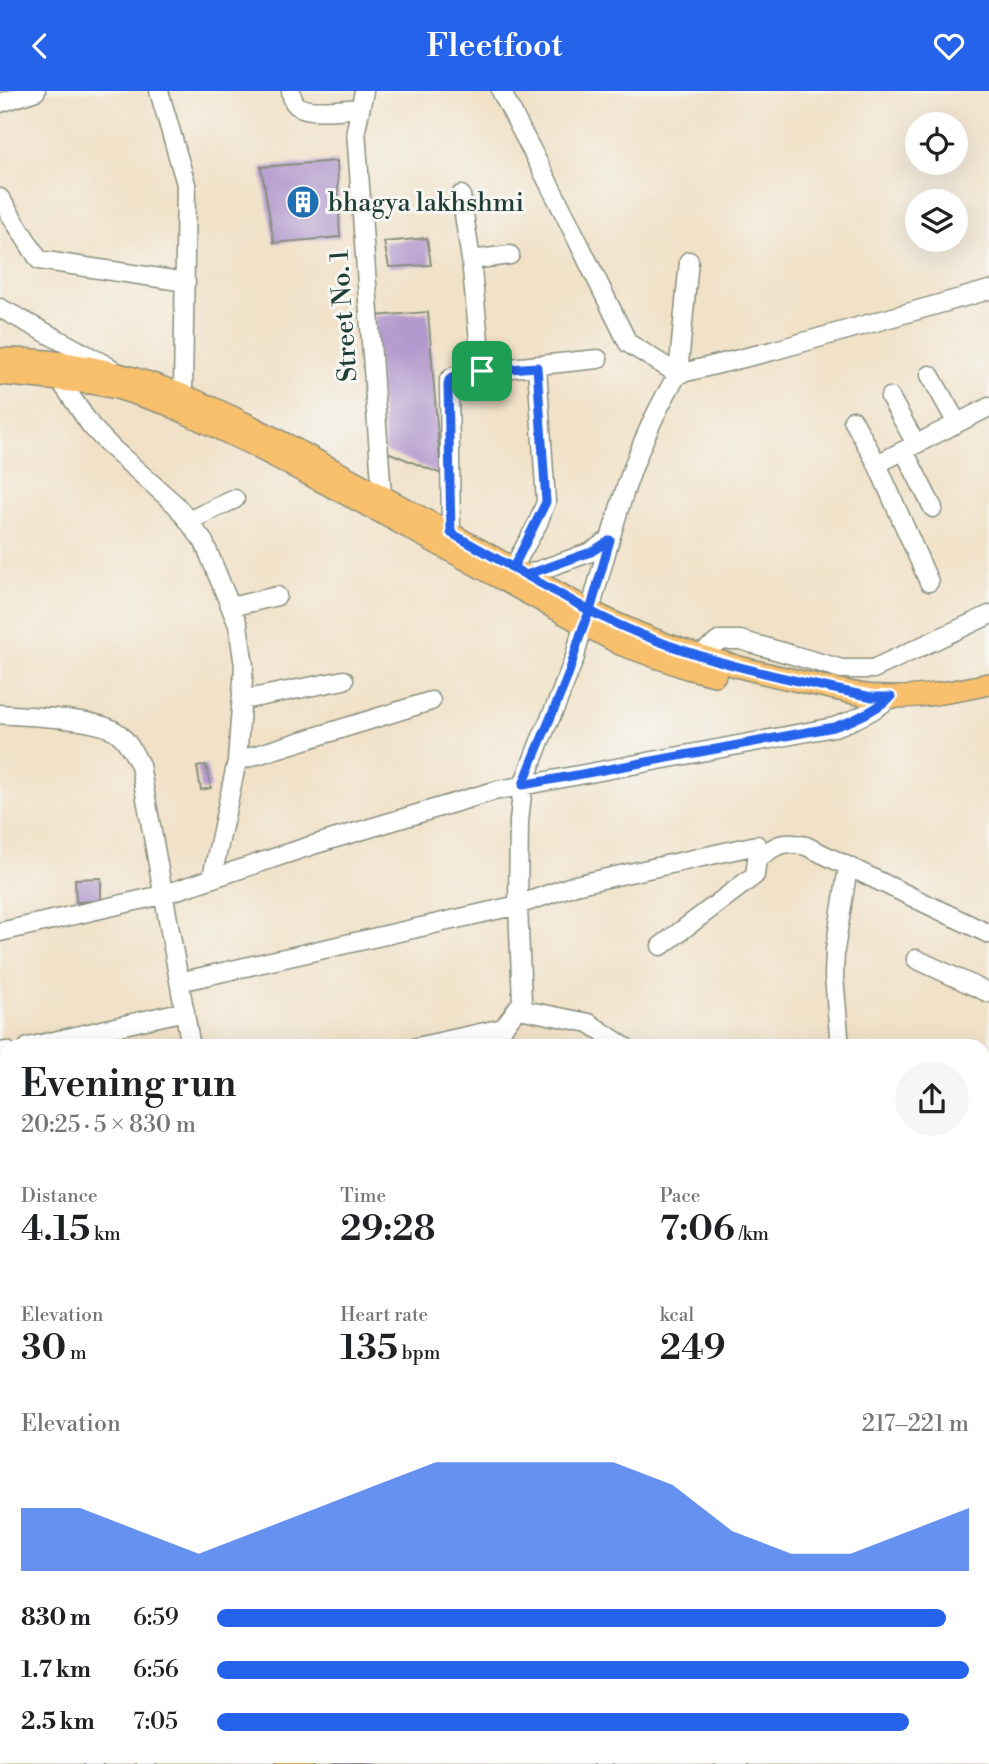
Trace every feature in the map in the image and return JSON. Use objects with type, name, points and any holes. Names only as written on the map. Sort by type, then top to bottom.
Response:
[{"type":"main road","points":[[0,359],[66,362],[119,372],[183,394],[262,431],[520,572],[620,644],[687,668],[826,701],[884,703],[912,709],[989,697]]},
{"type":"main road","points":[[0,374],[117,388],[167,404],[247,442],[586,617],[698,656],[872,697],[884,703],[989,684]]},
{"type":"street","points":[[0,103],[36,91]]},
{"type":"street","points":[[159,91],[186,184],[183,394]]},
{"type":"street","points":[[291,91],[293,101],[300,108],[314,110],[362,99]]},
{"type":"street","points":[[500,91],[628,343],[678,374],[987,296]]},
{"type":"street","name":"Street No. 1","points":[[362,99],[356,130],[382,496]]},
{"type":"street","points":[[461,195],[471,260],[482,371]]},
{"type":"street","points":[[3,209],[39,260],[186,282]]},
{"type":"street","points":[[471,260],[510,255]]},
{"type":"street","points":[[476,1039],[503,1028],[522,1002],[518,905],[519,821],[523,785],[570,669],[632,470],[666,394],[678,374],[689,261]]},
{"type":"street","points":[[0,308],[119,372],[141,396]]},
{"type":"street","points":[[451,533],[449,380],[454,376],[482,371],[598,359]]},
{"type":"street","points":[[520,572],[546,502],[537,367]]},
{"type":"street","points":[[930,375],[957,423]]},
{"type":"street","points":[[59,379],[91,426],[176,505],[204,542],[238,625],[244,666],[237,761],[212,877]]},
{"type":"street","points":[[890,397],[933,508]]},
{"type":"street","points":[[877,464],[989,407]]},
{"type":"street","points":[[853,420],[877,464],[929,582]]},
{"type":"street","points":[[188,521],[235,499]]},
{"type":"street","points":[[520,572],[591,552],[610,540]]},
{"type":"street","points":[[231,607],[277,596]]},
{"type":"street","points":[[698,656],[720,640],[740,640],[842,669],[873,669],[989,615]]},
{"type":"street","points":[[242,700],[344,680]]},
{"type":"street","points":[[237,761],[432,701]]},
{"type":"street","points":[[0,932],[162,895],[494,790],[834,727],[884,703]]},
{"type":"street","points":[[0,714],[99,725],[117,733],[129,746],[139,765],[190,1039]]},
{"type":"street","points":[[661,946],[755,875],[757,859],[777,844],[792,843],[806,846],[989,934]]},
{"type":"street","points":[[179,982],[518,905],[575,885],[757,845]]},
{"type":"street","points":[[839,1039],[834,976],[835,950],[848,867]]},
{"type":"street","points":[[916,959],[989,993]]},
{"type":"street","points":[[519,1009],[589,1023],[612,1039]]},
{"type":"street","points":[[63,1039],[185,1011]]},
{"type":"street","points":[[503,1028],[503,1039]]},
{"type":"building","name":"bhagya lakhshmi","points":[[337,161],[340,237],[274,243],[261,167]]},
{"type":"building","points":[[427,238],[431,265],[389,267],[384,242]]},
{"type":"building","points":[[428,312],[441,474],[385,451],[374,316]]},
{"type":"building","points":[[206,765],[211,788],[201,790],[197,767]]},
{"type":"building","points":[[101,878],[101,901],[76,902],[75,879]]},
{"type":"building","points":[[335,1763],[374,1763],[374,1764]]},
{"type":"place","name":"bhagya lakhshmi","points":[[303,202]]},
{"type":"route","points":[[482,371],[454,376],[448,385],[451,533],[513,568],[590,611],[583,624],[575,657],[523,785],[834,727],[858,719],[891,697],[872,697],[744,669],[669,647],[628,631],[590,611],[610,540],[591,552],[526,575],[513,568],[538,523],[546,502],[537,367],[482,371]]}]
